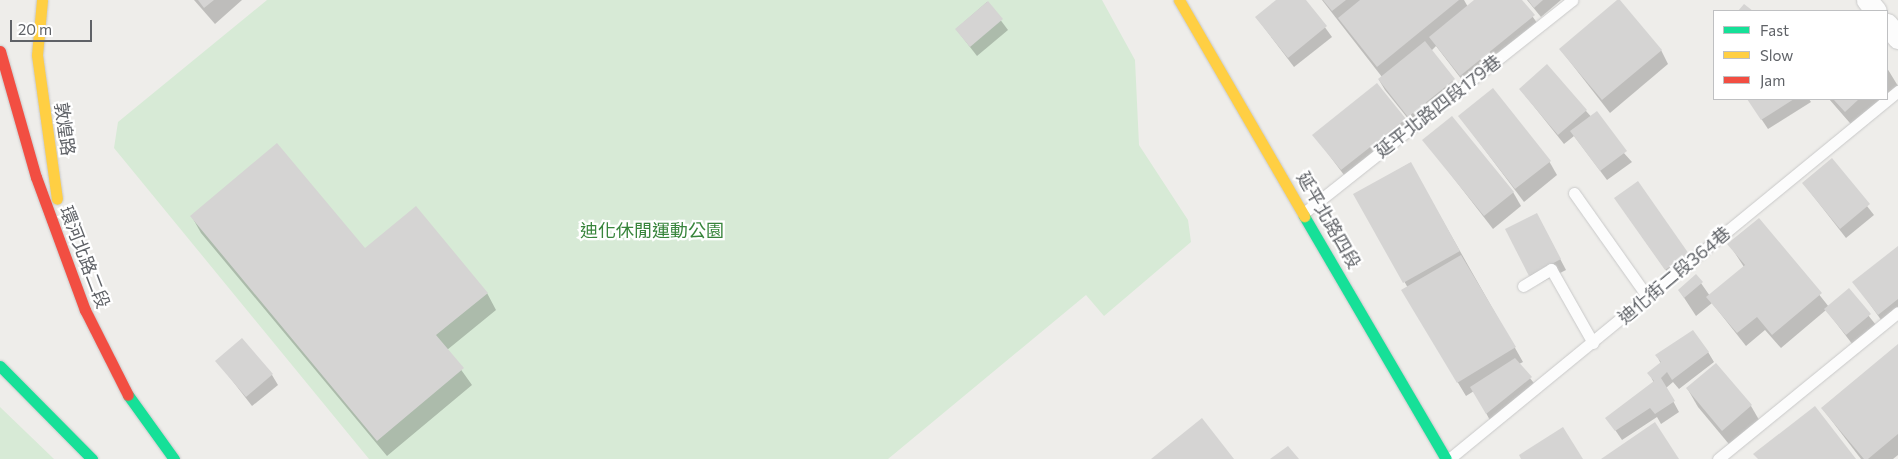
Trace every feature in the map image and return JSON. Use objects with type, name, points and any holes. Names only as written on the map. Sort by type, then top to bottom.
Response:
[{"type":"street","name":"敦煌路","points":[[42,0],[37,55],[66,263]]},
{"type":"street","points":[[1867,0],[1875,10]]},
{"type":"street","name":"延平北路四段","points":[[1182,4],[1448,459]]},
{"type":"street","points":[[1888,25],[1898,38]]},
{"type":"street","name":"環河北路二段","points":[[0,51],[36,177],[66,263],[109,362],[138,411],[174,459]]},
{"type":"street","points":[[0,357],[23,388]]},
{"type":"street","points":[[0,366],[92,459]]},
{"type":"lane","points":[[1182,4],[1196,0]]},
{"type":"lane","name":"延平北路四段179巷","points":[[1305,212],[1572,0]]},
{"type":"lane","name":"迪化街二段364巷","points":[[1888,99],[1898,91]]},
{"type":"lane","name":"迪化街二段364巷","points":[[1448,459],[1887,100]]},
{"type":"lane","points":[[1574,192],[1647,296]]},
{"type":"lane","points":[[1523,286],[1551,269],[1592,343]]},
{"type":"lane","points":[[1718,459],[1898,312]]},
{"type":"green space","name":"迪化休閒運動公園","points":[[267,0],[1102,0],[1135,60],[1139,145],[1188,220],[1191,242],[1104,316],[1086,295],[888,459],[369,459],[114,148],[118,122]]},
{"type":"green space","points":[[0,407],[54,459],[0,459]]},
{"type":"building","points":[[198,0],[214,0],[204,8]]},
{"type":"building","points":[[1276,0],[1306,0],[1327,26],[1288,58],[1255,17]]},
{"type":"building","points":[[1323,0],[1346,0],[1332,11]]},
{"type":"building","points":[[1360,0],[1459,0],[1377,67],[1338,18]]},
{"type":"building","points":[[1474,0],[1522,0],[1535,15],[1460,76],[1429,37]]},
{"type":"building","points":[[1528,0],[1543,0],[1534,8]]},
{"type":"building","points":[[1617,0],[1620,0],[1662,50],[1602,100],[1559,49]]},
{"type":"building","points":[[988,1],[1003,19],[970,47],[955,29]]},
{"type":"building","points":[[1744,4],[1752,10],[1739,10]]},
{"type":"building","points":[[1425,41],[1455,79],[1408,117],[1378,79]]},
{"type":"building","points":[[1547,64],[1587,110],[1558,135],[1519,89]]},
{"type":"building","points":[[1377,83],[1406,119],[1341,170],[1312,135]]},
{"type":"building","points":[[1493,88],[1551,161],[1515,189],[1458,116]]},
{"type":"building","points":[[1748,100],[1792,100],[1761,120]]},
{"type":"building","points":[[1834,100],[1858,100],[1845,112]]},
{"type":"building","points":[[1597,111],[1627,151],[1600,171],[1570,131]]},
{"type":"building","points":[[1452,116],[1514,192],[1484,216],[1422,140]]},
{"type":"building","points":[[277,143],[365,248],[416,206],[488,293],[436,335],[464,368],[377,441],[190,216]]},
{"type":"building","points":[[1832,158],[1870,204],[1840,229],[1802,183]]},
{"type":"building","points":[[1411,162],[1460,251],[1403,283],[1353,194]]},
{"type":"building","points":[[1638,181],[1689,254],[1665,270],[1614,198]]},
{"type":"building","points":[[1537,213],[1561,259],[1529,276],[1505,229]]},
{"type":"building","points":[[1759,218],[1822,293],[1772,335],[1757,317],[1737,333],[1706,297],[1745,265],[1727,244]]},
{"type":"building","points":[[1898,246],[1898,299],[1878,315],[1852,282]]},
{"type":"building","points":[[1461,255],[1516,347],[1457,383],[1401,290]]},
{"type":"building","points":[[1696,274],[1703,282],[1684,298],[1678,290]]},
{"type":"building","points":[[1849,288],[1871,314],[1846,335],[1824,309]]},
{"type":"building","points":[[1693,330],[1709,352],[1672,380],[1667,372],[1661,378],[1675,401],[1655,414],[1650,408],[1615,431],[1605,418],[1654,381],[1647,373],[1661,362],[1655,355]]},
{"type":"building","points":[[242,338],[273,374],[246,397],[215,361]]},
{"type":"building","points":[[1898,344],[1898,434],[1868,459],[1864,459],[1821,408]]},
{"type":"building","points":[[1515,358],[1532,377],[1486,414],[1470,387]]},
{"type":"building","points":[[1716,363],[1752,405],[1722,431],[1686,388]]},
{"type":"building","points":[[1815,406],[1856,459],[1758,459],[1753,454]]},
{"type":"building","points":[[1202,418],[1234,459],[1151,459]]},
{"type":"building","points":[[1655,422],[1679,459],[1601,459]]},
{"type":"building","points":[[1563,427],[1583,459],[1521,459],[1519,455]]},
{"type":"building","points":[[1288,446],[1299,459],[1270,459]]},
{"type":"traffic: fast","points":[[1304,216],[1446,459]]},
{"type":"traffic: fast","points":[[0,366],[92,459]]},
{"type":"traffic: fast","points":[[128,395],[174,459]]},
{"type":"traffic: slow","points":[[42,0],[37,55],[57,199]]},
{"type":"traffic: slow","points":[[1179,0],[1304,216]]},
{"type":"traffic: jam","points":[[0,51],[36,177],[85,310],[128,395]]}]
